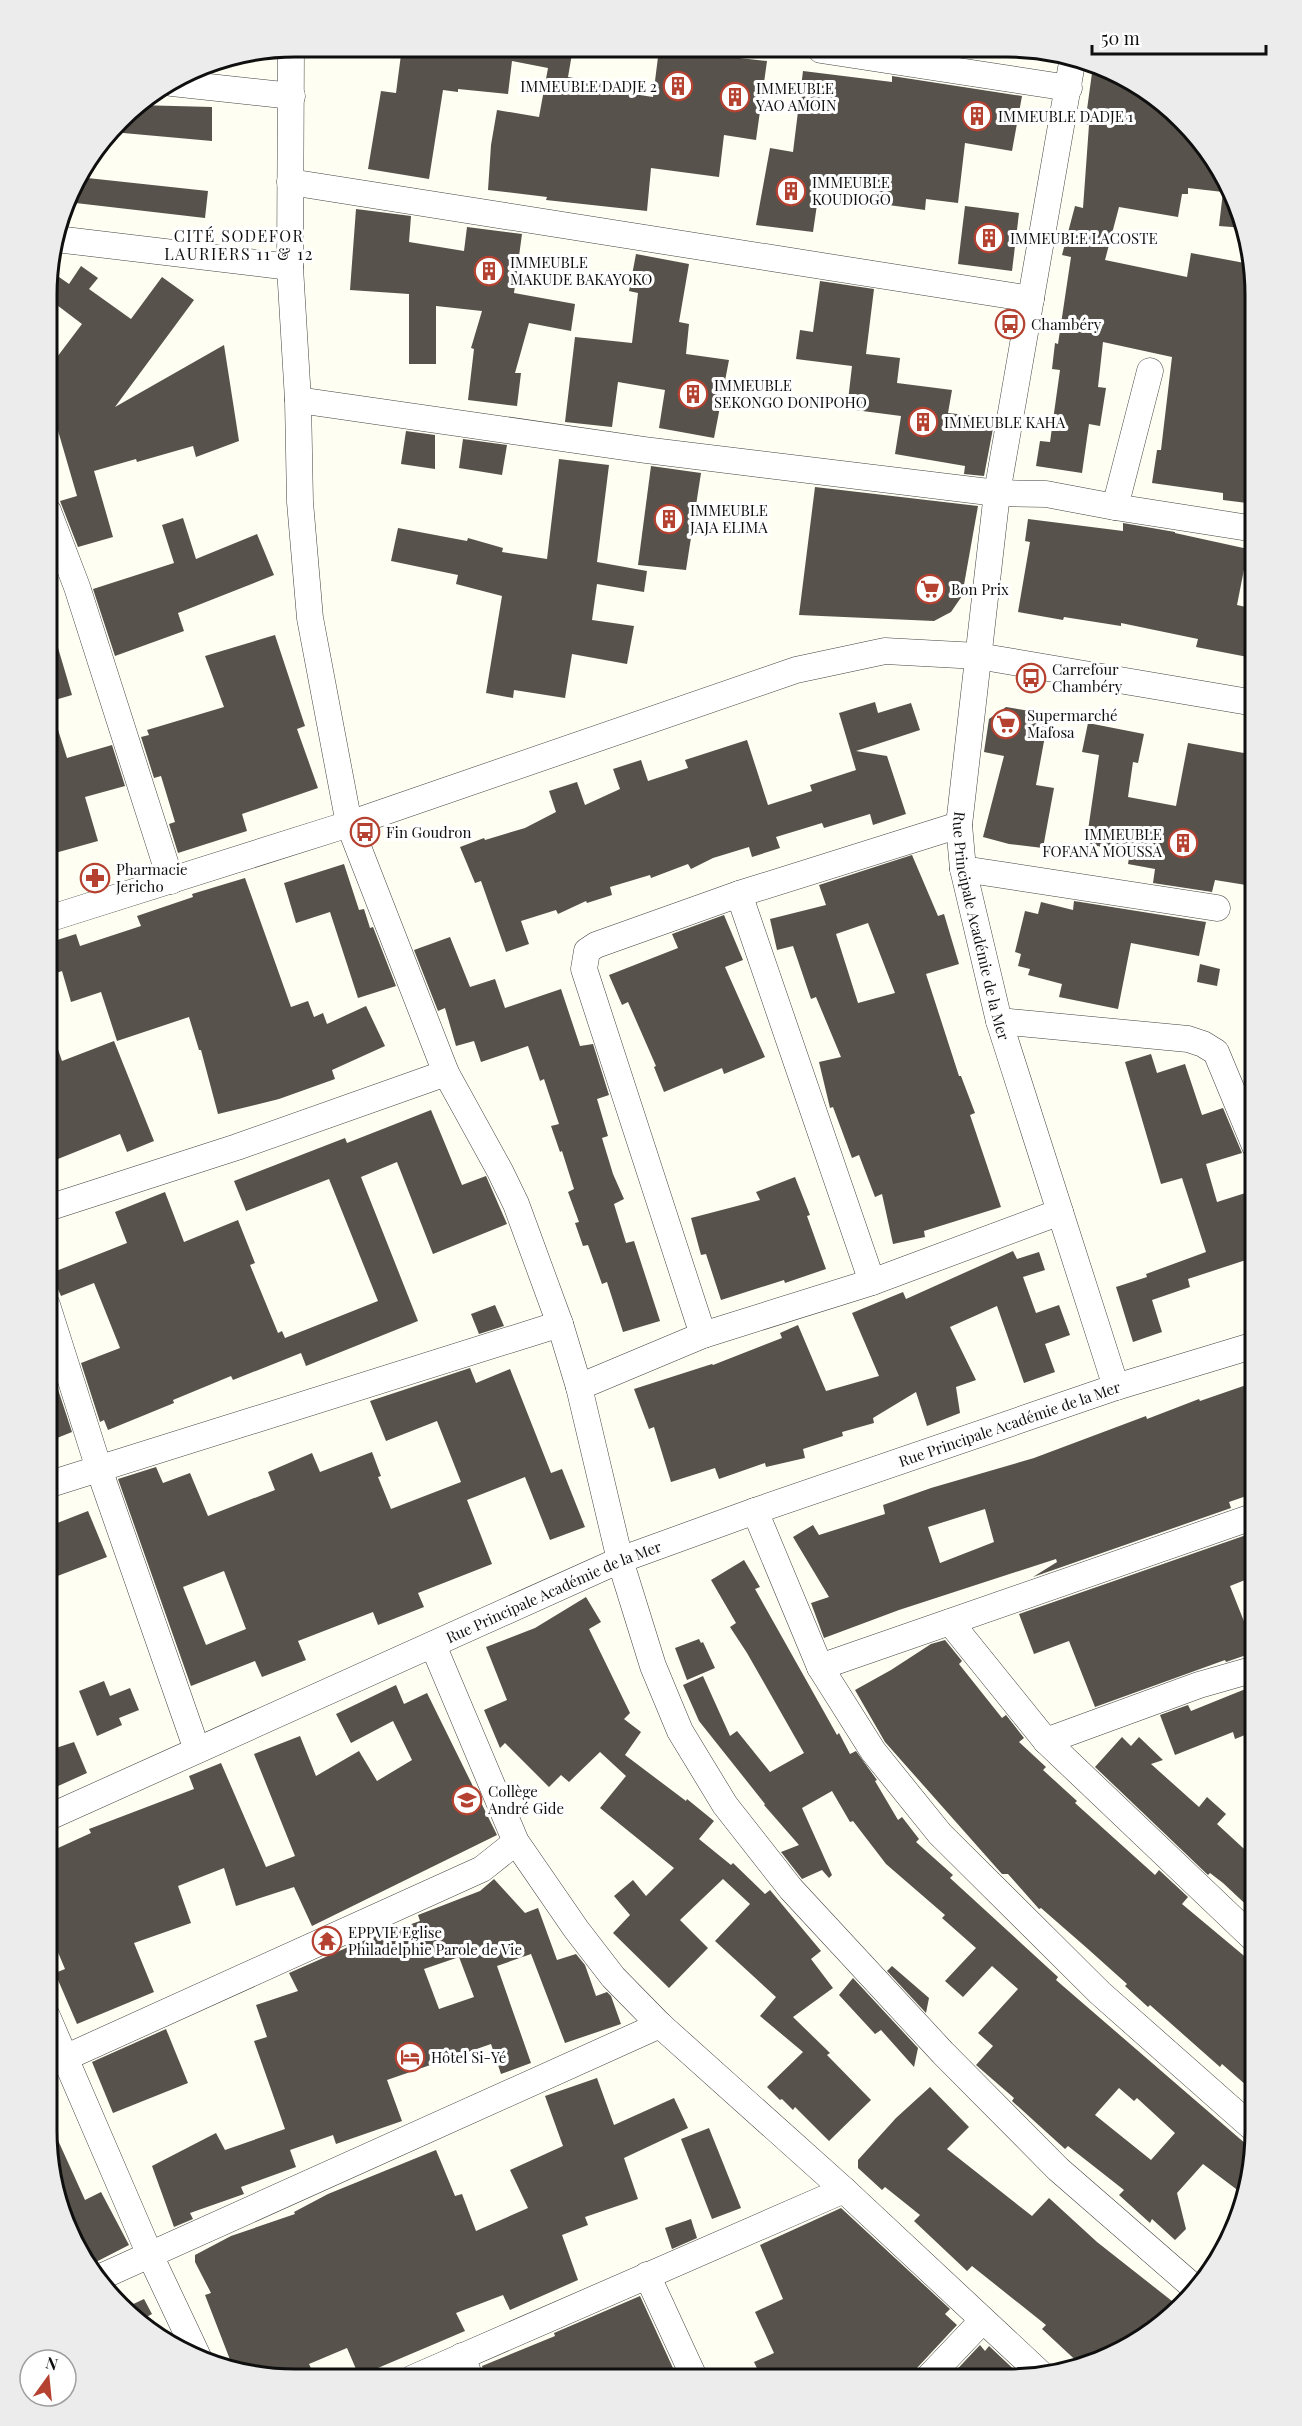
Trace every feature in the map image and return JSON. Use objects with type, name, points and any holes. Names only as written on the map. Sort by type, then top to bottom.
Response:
[{"type":"street","points":[[291,57],[290,267],[298,400],[300,502],[310,618],[349,824],[446,1073],[516,1204],[560,1324],[579,1387],[620,1560],[653,1666],[680,1731],[725,1805],[791,1889],[943,2053],[1058,2169],[1190,2284]]},
{"type":"street","points":[[867,57],[1069,88]]},
{"type":"street","name":"Rue Principale Académie de la Mer","points":[[57,1813],[620,1560],[755,1510],[1116,1387],[999,1021],[963,869],[959,825],[997,493],[1072,66]]},
{"type":"street","points":[[185,84],[292,96]]},
{"type":"street","points":[[290,182],[1031,299]]},
{"type":"street","points":[[64,240],[290,267]]},
{"type":"street","points":[[1115,507],[1150,371]]},
{"type":"street","points":[[298,400],[645,450],[997,493],[1046,494],[1245,527]]},
{"type":"street","points":[[57,535],[77,587],[171,881]]},
{"type":"street","points":[[57,916],[349,824],[796,670],[885,651],[978,656],[1245,701]]},
{"type":"street","points":[[703,1335],[584,969],[587,951],[596,945],[739,894],[959,825]]},
{"type":"street","points":[[963,869],[1217,908]]},
{"type":"street","points":[[739,894],[872,1282]]},
{"type":"street","points":[[999,1021],[1188,1039],[1203,1044],[1216,1052],[1245,1122]]},
{"type":"street","points":[[57,1205],[237,1148],[446,1073]]},
{"type":"street","points":[[579,1387],[703,1335],[872,1282],[1060,1212]]},
{"type":"street","points":[[57,1482],[560,1324]]},
{"type":"street","points":[[57,1337],[99,1469],[197,1750]]},
{"type":"street","points":[[1116,1387],[1245,1348]]},
{"type":"street","points":[[755,1510],[820,1667],[873,1751],[940,1834],[1100,1994],[1245,2121]]},
{"type":"street","points":[[820,1667],[1245,1519]]},
{"type":"street","points":[[950,1622],[1046,1741],[1245,1930]]},
{"type":"street","points":[[433,1645],[516,1842],[613,1977],[660,2025],[844,2190],[1034,2367]]},
{"type":"street","points":[[1046,1741],[1199,1685],[1245,1672]]},
{"type":"street","points":[[57,2062],[482,1869],[516,1842]]},
{"type":"street","points":[[105,2275],[660,2025]]},
{"type":"street","points":[[57,2064],[193,2345]]},
{"type":"street","points":[[466,2367],[647,2275],[844,2190]]},
{"type":"street","points":[[647,2275],[690,2369]]},
{"type":"street","points":[[936,2369],[981,2320]]},
{"type":"building","points":[[401,57],[571,57],[568,77],[601,83],[600,89],[653,97],[658,57],[731,57],[767,61],[756,140],[724,135],[719,177],[651,168],[647,211],[546,200],[547,197],[488,190],[491,145],[497,110],[539,117],[548,68],[512,61],[508,94],[458,89],[458,92],[443,90],[429,179],[368,169],[381,91],[396,93]]},
{"type":"building","points":[[803,71],[892,82],[892,76],[1022,96],[1012,151],[965,143],[958,203],[926,199],[925,210],[874,203],[875,191],[820,184],[813,232],[756,225],[770,148],[793,152]]},
{"type":"building","points":[[1092,73],[1126,89],[1164,116],[1196,150],[1221,192],[1188,188],[1188,194],[1182,194],[1178,217],[1119,207],[1105,260],[1187,277],[1191,253],[1243,263],[1245,295],[1245,503],[1223,500],[1223,493],[1152,483],[1157,450],[1161,450],[1172,357],[1103,342],[1098,387],[1106,388],[1100,426],[1089,424],[1082,473],[1036,466],[1040,441],[1050,442],[1060,370],[1052,369],[1071,257],[1062,255],[1075,206],[1083,208],[1089,125],[1085,124]]},
{"type":"building","points":[[151,105],[212,107],[212,141],[121,133]]},
{"type":"building","points":[[88,178],[208,191],[205,218],[76,203]]},
{"type":"building","points":[[1223,195],[1235,227],[1219,226]]},
{"type":"building","name":"IMMEUBLE LACOSTE","points":[[965,206],[1019,213],[1012,271],[958,264]]},
{"type":"building","points":[[356,209],[411,216],[409,242],[464,251],[467,227],[522,234],[514,293],[575,304],[571,331],[529,323],[515,373],[521,373],[517,406],[468,400],[474,349],[471,348],[482,311],[436,306],[436,364],[409,364],[409,294],[350,290]]},
{"type":"building","points":[[636,254],[689,264],[679,322],[689,324],[686,354],[729,360],[714,438],[659,428],[665,390],[618,382],[612,427],[565,422],[575,337],[632,343],[638,293],[629,291]]},
{"type":"building","points":[[81,266],[98,278],[89,289],[131,319],[162,277],[194,300],[115,407],[224,345],[239,441],[196,457],[193,446],[137,462],[136,459],[94,471],[113,537],[78,547],[60,501],[77,496],[57,427],[57,357],[82,324],[57,305],[58,276],[69,284]]},
{"type":"building","points":[[820,281],[874,289],[866,354],[900,358],[897,383],[952,390],[948,413],[995,418],[984,476],[964,474],[965,466],[895,454],[901,416],[847,409],[852,366],[796,359],[800,330],[813,332]]},
{"type":"building","points":[[406,431],[435,435],[435,469],[401,464]]},
{"type":"building","points":[[463,439],[507,445],[502,475],[459,468]]},
{"type":"building","points":[[559,459],[609,465],[597,562],[647,571],[644,592],[597,584],[592,620],[634,626],[627,664],[572,654],[565,698],[514,690],[513,698],[486,693],[502,596],[456,584],[458,575],[391,561],[398,528],[467,541],[468,538],[503,548],[502,552],[547,559]]},
{"type":"building","name":"IMMEUBLE JAJA ELIMA","points":[[651,466],[701,473],[686,570],[638,565]]},
{"type":"building","points":[[815,487],[978,506],[962,596],[951,612],[934,621],[799,615]]},
{"type":"building","points":[[183,518],[196,559],[257,534],[274,575],[178,613],[184,631],[115,656],[93,589],[174,563],[162,525]]},
{"type":"building","points":[[1028,519],[1123,531],[1123,523],[1245,548],[1245,564],[1237,605],[1245,607],[1245,656],[1196,647],[1198,639],[1121,623],[1121,626],[1064,617],[1063,620],[1018,612],[1030,542],[1025,541]]},
{"type":"building","points":[[275,635],[305,726],[297,729],[318,788],[242,814],[247,831],[178,853],[169,824],[175,822],[161,776],[154,778],[141,737],[149,735],[147,730],[224,707],[205,656]]},
{"type":"building","points":[[57,644],[72,695],[57,699]]},
{"type":"building","points":[[875,702],[878,713],[911,703],[920,730],[856,751],[887,756],[906,814],[873,825],[870,814],[824,828],[822,823],[776,837],[780,848],[752,857],[749,847],[713,858],[691,869],[688,864],[651,878],[650,875],[610,887],[612,895],[587,903],[586,901],[558,914],[556,910],[521,921],[529,944],[506,952],[481,881],[475,883],[460,847],[484,838],[485,840],[525,828],[556,812],[549,791],[577,782],[585,805],[620,789],[613,769],[641,760],[648,781],[688,768],[685,760],[747,740],[768,805],[812,791],[810,785],[856,770],[839,713]]},
{"type":"building","points":[[1006,707],[1049,714],[1036,785],[1054,788],[1043,848],[1009,844],[983,837],[1004,756],[984,752],[989,719]]},
{"type":"building","points":[[1088,723],[1144,734],[1138,763],[1133,762],[1128,797],[1176,806],[1188,743],[1245,753],[1245,885],[1215,880],[1212,892],[1153,883],[1155,869],[1128,864],[1130,852],[1086,844],[1099,755],[1082,752]]},
{"type":"building","points":[[57,727],[67,758],[112,745],[125,786],[85,797],[98,841],[57,852]]},
{"type":"building","points":[[912,855],[938,916],[944,914],[959,964],[926,974],[959,1076],[961,1076],[975,1113],[970,1115],[1001,1207],[924,1231],[925,1237],[893,1244],[882,1194],[875,1197],[859,1155],[852,1158],[833,1107],[830,1108],[819,1062],[841,1057],[816,997],[811,999],[793,946],[777,950],[770,919],[826,905],[819,885]],"holes":[[[868,923],[895,993],[858,1003],[836,934]]]},
{"type":"building","points":[[344,864],[359,910],[364,909],[370,928],[373,927],[396,986],[358,998],[330,912],[296,923],[284,883]]},
{"type":"building","points":[[245,878],[291,1007],[308,1001],[314,1017],[323,1013],[327,1024],[366,1006],[385,1046],[332,1070],[335,1079],[279,1099],[218,1114],[201,1050],[199,1050],[189,1017],[117,1041],[101,992],[71,1002],[62,971],[57,973],[57,940],[76,934],[80,946],[141,926],[137,916],[193,897],[192,894]]},
{"type":"building","points":[[1074,901],[1206,922],[1199,956],[1131,943],[1118,1009],[1059,997],[1062,984],[1028,975],[1030,969],[1018,966],[1021,954],[1015,952],[1025,911],[1038,914],[1041,902],[1073,910]]},
{"type":"building","points":[[724,915],[743,960],[725,967],[765,1057],[724,1074],[722,1068],[664,1092],[654,1067],[656,1066],[628,1002],[622,1005],[609,975],[678,948],[672,934]]},
{"type":"building","points":[[450,937],[470,987],[495,979],[505,1008],[561,989],[580,1046],[593,1044],[609,1095],[597,1099],[608,1136],[602,1138],[613,1174],[624,1199],[614,1204],[626,1243],[634,1241],[660,1321],[623,1332],[607,1282],[602,1284],[588,1245],[583,1246],[575,1223],[579,1222],[568,1192],[574,1189],[551,1126],[559,1124],[544,1079],[540,1081],[528,1046],[481,1062],[474,1041],[456,1046],[445,1008],[438,1011],[414,950]]},
{"type":"building","points":[[1200,964],[1220,969],[1217,986],[1197,982]]},
{"type":"building","points":[[114,1041],[154,1141],[127,1152],[120,1134],[57,1159],[57,1046],[62,1061]]},
{"type":"building","points":[[1151,1054],[1157,1073],[1185,1064],[1202,1115],[1223,1108],[1242,1153],[1206,1164],[1217,1202],[1245,1193],[1245,1260],[1188,1279],[1190,1287],[1152,1300],[1162,1332],[1133,1342],[1116,1287],[1147,1277],[1146,1274],[1206,1252],[1182,1178],[1161,1184],[1125,1062]]},
{"type":"building","points":[[431,1110],[462,1185],[486,1176],[507,1224],[433,1254],[397,1162],[361,1177],[418,1321],[306,1366],[301,1353],[233,1380],[231,1376],[173,1400],[174,1403],[108,1430],[104,1420],[100,1422],[81,1363],[120,1348],[94,1283],[61,1296],[57,1287],[57,1271],[127,1243],[115,1212],[165,1192],[184,1242],[238,1220],[255,1263],[250,1265],[278,1333],[282,1331],[285,1338],[378,1301],[329,1179],[246,1211],[234,1181],[345,1138],[347,1143]]},
{"type":"building","points":[[795,1177],[810,1215],[807,1216],[826,1269],[785,1283],[784,1280],[721,1300],[706,1254],[701,1255],[691,1218],[760,1200],[756,1192]]},
{"type":"building","points":[[1013,1251],[1017,1259],[1039,1252],[1045,1270],[1023,1277],[1036,1313],[1059,1305],[1070,1335],[1045,1344],[1055,1372],[1024,1383],[997,1306],[950,1327],[976,1380],[956,1387],[960,1413],[927,1426],[916,1392],[873,1418],[874,1423],[842,1432],[843,1436],[803,1449],[805,1458],[766,1467],[765,1463],[719,1479],[715,1468],[671,1482],[654,1427],[649,1429],[634,1389],[713,1365],[782,1338],[780,1333],[798,1325],[826,1391],[879,1376],[852,1313],[903,1292],[906,1299]]},
{"type":"building","points":[[495,1305],[504,1326],[479,1334],[471,1314]]},
{"type":"building","points":[[470,1368],[476,1383],[510,1369],[551,1473],[562,1469],[585,1527],[550,1540],[525,1477],[467,1500],[492,1564],[418,1593],[424,1607],[378,1625],[373,1612],[298,1641],[306,1660],[262,1677],[255,1661],[191,1686],[118,1479],[156,1467],[163,1483],[190,1473],[208,1516],[275,1490],[268,1472],[312,1453],[320,1472],[372,1452],[381,1476],[378,1477],[391,1509],[461,1482],[437,1421],[386,1441],[370,1401]],"holes":[[[224,1571],[246,1629],[206,1645],[183,1587]]]},
{"type":"building","points":[[1245,1385],[1245,1496],[1229,1502],[1231,1508],[1033,1577],[1057,1562],[1056,1559],[899,1610],[824,1638],[811,1603],[829,1597],[793,1537],[813,1525],[819,1535],[885,1514],[883,1505],[931,1488],[1034,1458],[1146,1416],[1147,1419],[1199,1399],[1200,1401]],"holes":[[[985,1509],[994,1542],[940,1563],[928,1527]]]},
{"type":"building","points":[[57,1386],[72,1432],[57,1438]]},
{"type":"building","points":[[88,1511],[107,1557],[57,1576],[57,1523]]},
{"type":"building","points":[[1245,1535],[1245,1580],[1230,1586],[1245,1624],[1245,1655],[1226,1662],[1225,1660],[1095,1707],[1069,1641],[1034,1654],[1019,1614]]},
{"type":"building","points":[[744,1560],[760,1587],[755,1589],[837,1735],[839,1733],[850,1754],[856,1751],[877,1780],[875,1781],[898,1820],[902,1817],[919,1839],[916,1842],[953,1875],[950,1878],[1058,1977],[1056,1980],[1244,2143],[1238,2190],[1203,2164],[1177,2193],[1186,2229],[1175,2240],[1152,2219],[1150,2223],[1119,2195],[1124,2190],[1068,2146],[1065,2149],[1012,2101],[1014,2098],[976,2065],[993,2046],[978,2033],[1018,1989],[992,1966],[963,1997],[945,1981],[976,1948],[942,1918],[945,1915],[886,1864],[853,1821],[850,1822],[832,1791],[802,1808],[832,1875],[829,1878],[822,1870],[802,1879],[781,1852],[799,1845],[764,1805],[699,1721],[683,1685],[703,1676],[730,1736],[737,1731],[770,1772],[804,1753],[730,1627],[736,1623],[711,1580]],"holes":[[[1119,2088],[1134,2101],[1137,2098],[1175,2133],[1151,2160],[1095,2115]]]},
{"type":"building","points":[[586,1597],[601,1622],[589,1629],[630,1713],[624,1719],[641,1732],[625,1755],[714,1821],[699,1839],[731,1865],[733,1863],[765,1894],[770,1890],[821,1951],[811,1959],[833,1988],[793,2017],[830,2053],[827,2055],[871,2100],[829,2141],[795,2107],[793,2110],[767,2087],[803,2052],[760,2016],[776,1997],[715,1941],[750,1904],[723,1879],[680,1920],[708,1948],[669,1988],[613,1933],[630,1915],[614,1896],[633,1880],[646,1896],[674,1868],[600,1808],[626,1776],[600,1752],[569,1782],[561,1775],[549,1787],[505,1743],[500,1748],[484,1710],[507,1700],[486,1647],[535,1628]]},
{"type":"building","points":[[699,1639],[701,1643],[703,1642],[715,1668],[687,1680],[675,1648]]},
{"type":"building","points":[[945,1640],[962,1661],[959,1664],[1002,1718],[1006,1715],[1024,1738],[1019,1742],[1046,1767],[1043,1770],[1077,1801],[1075,1803],[1155,1875],[1159,1870],[1188,1897],[1182,1904],[1245,1957],[1245,2084],[1222,2064],[1220,2067],[1150,2005],[1148,2007],[1125,1986],[1127,1984],[1041,1908],[1039,1909],[1008,1874],[1002,1874],[885,1742],[855,1690],[931,1644]]},
{"type":"building","points":[[104,1681],[110,1696],[130,1688],[139,1710],[119,1718],[122,1725],[97,1736],[79,1691]]},
{"type":"building","points":[[396,1685],[404,1704],[427,1693],[497,1835],[312,1926],[294,1887],[236,1906],[224,1868],[178,1886],[191,1923],[134,1943],[154,1992],[77,2024],[57,1978],[57,1972],[65,1969],[57,1950],[57,1848],[91,1833],[89,1829],[194,1789],[189,1776],[221,1763],[266,1867],[295,1856],[254,1754],[300,1736],[316,1776],[359,1751],[377,1781],[412,1760],[393,1721],[351,1743],[336,1714]]},
{"type":"building","points":[[1245,1689],[1245,1735],[1235,1739],[1233,1732],[1175,1755],[1160,1715],[1188,1705],[1191,1711]]},
{"type":"building","points":[[1122,1737],[1131,1746],[1139,1737],[1163,1760],[1151,1764],[1199,1807],[1207,1797],[1226,1814],[1217,1824],[1245,1850],[1245,1904],[1223,1883],[1210,1873],[1208,1875],[1095,1767]]},
{"type":"building","points":[[74,1742],[87,1773],[57,1786],[57,1748]]},
{"type":"building","points":[[494,1879],[525,1913],[538,1908],[557,1960],[576,1954],[585,1965],[596,1996],[607,1992],[611,1996],[621,2024],[565,2043],[531,1954],[497,1966],[531,2063],[501,2074],[491,2044],[387,2080],[402,2121],[336,2144],[333,2135],[290,2150],[296,2167],[241,2187],[244,2194],[190,2213],[193,2219],[174,2227],[152,2166],[216,2133],[225,2150],[285,2129],[254,2041],[267,2037],[256,2005],[298,1991],[289,1973],[362,1941],[420,1921],[418,1915],[480,1891]],"holes":[[[459,1957],[474,1997],[439,2009],[424,1969]]]},
{"type":"building","points":[[892,1966],[929,1998],[926,2013],[887,1971]]},
{"type":"building","points":[[853,1978],[918,2048],[914,2067],[881,2030],[875,2034],[839,1995]]},
{"type":"building","points":[[166,2029],[188,2083],[113,2113],[92,2062]]},
{"type":"building","points":[[597,2078],[614,2125],[674,2098],[688,2128],[624,2158],[638,2199],[585,2217],[588,2225],[562,2235],[578,2280],[510,2310],[503,2295],[456,2313],[465,2331],[375,2369],[356,2369],[347,2348],[309,2364],[311,2369],[264,2367],[230,2360],[205,2295],[211,2293],[195,2262],[195,2255],[231,2236],[295,2214],[294,2212],[328,2194],[436,2150],[455,2196],[462,2194],[476,2231],[528,2208],[510,2170],[563,2146],[545,2096]]},
{"type":"building","points":[[930,2087],[969,2127],[947,2149],[1032,2216],[1049,2198],[1097,2242],[1173,2301],[1152,2320],[1126,2337],[1075,2359],[1042,2329],[1046,2325],[972,2266],[967,2271],[914,2221],[920,2215],[885,2187],[882,2190],[858,2168],[858,2160],[896,2118]]},
{"type":"building","points":[[709,2128],[741,2208],[712,2219],[681,2139]]},
{"type":"building","points":[[58,2139],[85,2200],[101,2192],[129,2245],[96,2262],[75,2222],[65,2193]]},
{"type":"building","points":[[841,2208],[950,2309],[945,2314],[957,2325],[916,2369],[757,2369],[754,2362],[774,2353],[755,2312],[783,2299],[760,2245]]},
{"type":"building","points":[[691,2219],[697,2238],[672,2249],[665,2228]]},
{"type":"building","points":[[640,2296],[673,2369],[483,2369],[482,2366],[555,2336],[554,2333]]},
{"type":"building","points":[[144,2299],[152,2314],[146,2317],[132,2304]]},
{"type":"building","points":[[980,2345],[985,2351],[989,2346],[1013,2369],[1007,2369],[957,2369]]},
{"type":"place","name":"IMMEUBLE DADJE 2","points":[[678,86]]},
{"type":"place","name":"IMMEUBLE YAO AMOIN","points":[[735,97]]},
{"type":"place","name":"IMMEUBLE DADJE 1","points":[[977,116]]},
{"type":"place","name":"IMMEUBLE KOUDIOGO","points":[[791,191]]},
{"type":"place","name":"IMMEUBLE LACOSTE","points":[[989,238]]},
{"type":"place","name":"IMMEUBLE MAKUDE BAKAYOKO","points":[[489,271]]},
{"type":"place","name":"Chambéry","points":[[1010,324]]},
{"type":"place","name":"IMMEUBLE SEKONGO DONIPOHO","points":[[693,394]]},
{"type":"place","name":"IMMEUBLE KAHA","points":[[923,422]]},
{"type":"place","name":"IMMEUBLE JAJA ELIMA","points":[[669,519]]},
{"type":"place","name":"Bon Prix","points":[[930,589]]},
{"type":"place","name":"Carrefour Chambéry","points":[[1031,678]]},
{"type":"place","name":"Supermarché Mafosa","points":[[1006,724]]},
{"type":"place","name":"Fin Goudron","points":[[365,832]]},
{"type":"place","name":"IMMEUBLE FOFANA MOUSSA","points":[[1183,843]]},
{"type":"place","name":"Pharmacie Jericho","points":[[95,878]]},
{"type":"place","name":"Collège André Gide","points":[[467,1800]]},
{"type":"place","name":"EPPVIE Eglise Philadelphie Parole de Vie","points":[[327,1941]]},
{"type":"place","name":"Hôtel Si-Yé","points":[[410,2057]]},
{"type":"district","name":"CITÉ SODEFOR LAURIERS 11 & 12","points":[[239,244]]}]
